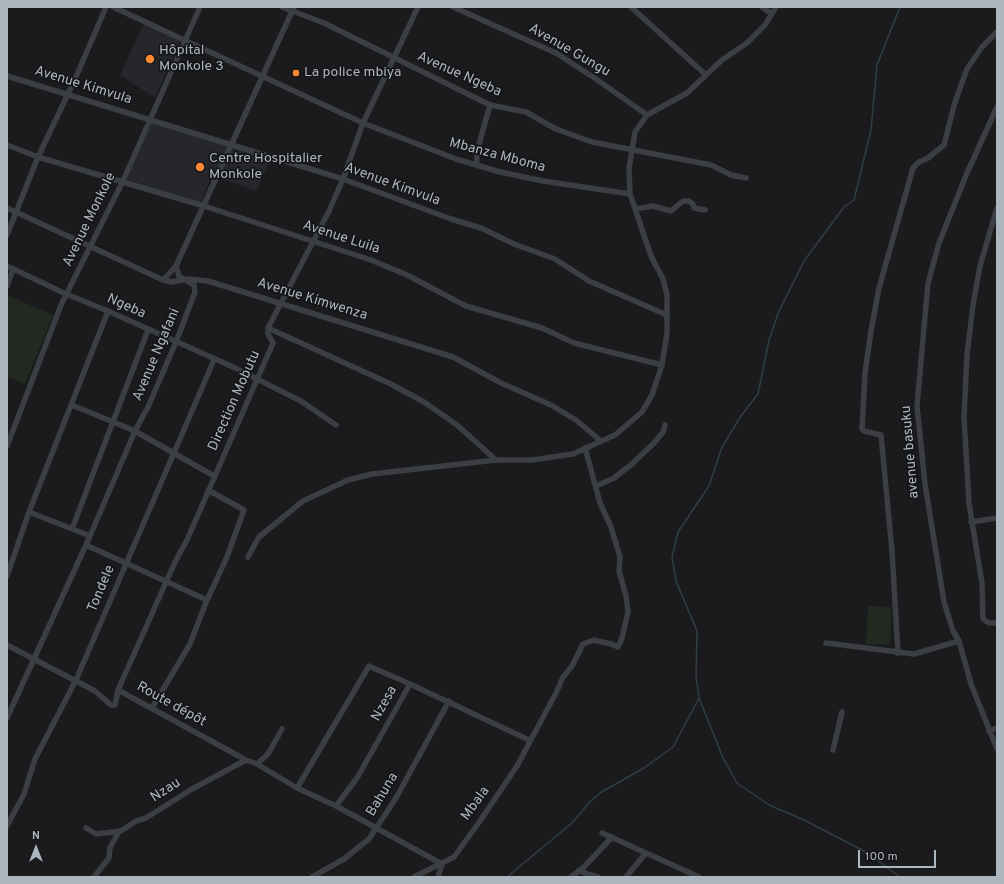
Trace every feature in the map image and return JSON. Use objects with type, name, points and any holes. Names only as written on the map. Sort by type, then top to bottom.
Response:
[{"type":"street","points":[[7,235],[38,156],[68,94],[106,7]]},
{"type":"street","name":"Mbanza Mboma","points":[[113,7],[184,42],[263,76],[363,123],[456,159],[543,181],[630,194]]},
{"type":"street","name":"Avenue Monkole","points":[[7,446],[66,294],[122,183],[200,7]]},
{"type":"street","name":"Avenue Ngeba","points":[[282,7],[293,9],[490,105],[526,112],[556,129],[592,142],[631,148],[711,165],[730,175],[746,178]]},
{"type":"street","points":[[418,7],[363,123],[343,179],[268,328],[391,384],[424,402],[457,425],[496,460]]},
{"type":"street","name":"Avenue Gungu","points":[[453,7],[556,54],[596,79],[647,115]]},
{"type":"street","points":[[631,7],[706,75]]},
{"type":"street","points":[[762,7],[772,14]]},
{"type":"street","points":[[248,557],[259,537],[303,501],[348,480],[372,474],[496,460],[540,459],[573,454],[615,435],[642,412],[652,395],[662,365],[666,333],[667,295],[663,279],[651,256],[630,194],[631,148],[637,129],[647,115],[687,93],[706,75],[747,43],[765,25],[776,7]]},
{"type":"street","points":[[163,280],[176,266],[293,9]]},
{"type":"street","points":[[898,653],[892,551],[880,434],[863,431],[862,429],[865,373],[871,331],[878,288],[913,168],[919,162],[928,158],[944,144],[955,102],[967,69],[982,47],[997,32]]},
{"type":"street","name":"Avenue Kimvula","points":[[7,76],[343,179],[450,219],[481,228],[514,244],[555,259],[589,280],[667,315]]},
{"type":"street","points":[[476,165],[478,148],[490,105]]},
{"type":"street","name":"avenue basuku","points":[[997,107],[967,172],[935,257],[928,283],[917,406],[925,484],[944,602],[953,631],[959,641],[971,684],[997,749]]},
{"type":"street","name":"Avenue Luila","points":[[7,145],[122,183],[204,206],[371,260],[399,272],[466,306],[542,328],[574,343],[662,365]]},
{"type":"street","points":[[635,209],[653,206],[671,210],[683,201],[689,201],[693,204],[694,208],[705,210]]},
{"type":"street","name":"Avenue Kimwenza","points":[[7,208],[163,280],[174,282],[187,280],[208,281],[281,302],[453,357],[501,383],[551,405],[576,420],[601,441]]},
{"type":"street","points":[[997,208],[980,266],[967,355],[964,417],[969,503],[982,583],[983,619],[989,623],[997,623]]},
{"type":"street","name":"Ngeba","points":[[7,266],[66,294],[108,311],[258,379],[301,401],[336,425]]},
{"type":"street","name":"Avenue Ngafani","points":[[7,718],[33,658],[86,545],[135,431],[148,407],[195,295],[195,287],[178,274],[176,266]]},
{"type":"street","points":[[7,286],[14,269]]},
{"type":"street","points":[[7,576],[29,512],[108,311]]},
{"type":"street","name":"Direction Mobutu","points":[[118,690],[274,343],[268,334],[268,328]]},
{"type":"street","points":[[72,529],[148,330]]},
{"type":"street","name":"Tondele","points":[[7,826],[24,794],[35,759],[76,680],[175,454],[214,360]]},
{"type":"street","points":[[72,405],[135,431],[214,476]]},
{"type":"street","points":[[585,448],[596,486],[614,478],[632,464],[654,443],[663,432],[665,425]]},
{"type":"street","name":"Mbala","points":[[414,877],[454,857],[507,783],[529,740],[556,693],[563,677],[572,666],[583,644],[594,640],[618,647],[624,633],[628,612],[626,596],[619,571],[620,557],[596,486]]},
{"type":"street","points":[[152,708],[190,644],[207,600],[227,557],[244,510],[208,490]]},
{"type":"street","points":[[29,512],[90,536]]},
{"type":"street","points":[[972,522],[997,518]]},
{"type":"street","points":[[86,545],[207,600]]},
{"type":"street","points":[[826,643],[898,653],[919,653],[959,641]]},
{"type":"street","name":"Route dépôt","points":[[7,645],[76,680],[95,691],[111,705],[115,705],[118,690],[246,760]]},
{"type":"street","points":[[297,788],[369,666],[410,684]]},
{"type":"street","name":"Nzesa","points":[[336,806],[358,778],[410,684],[449,701],[529,740]]},
{"type":"street","name":"Bahuna","points":[[312,877],[344,859],[369,839],[396,798],[449,701]]},
{"type":"street","points":[[834,750],[842,712]]},
{"type":"street","points":[[989,731],[997,728]]},
{"type":"street","points":[[257,764],[268,754],[282,729]]},
{"type":"street","points":[[246,760],[257,764],[297,788],[336,806],[442,864],[438,877]]},
{"type":"street","name":"Nzau","points":[[86,828],[96,834],[119,831],[146,818],[192,789],[246,760]]},
{"type":"street","points":[[94,877],[109,858],[110,848],[119,831]]},
{"type":"street","points":[[602,833],[699,877]]},
{"type":"street","points":[[571,877],[580,870],[612,837]]},
{"type":"street","points":[[626,877],[646,853]]},
{"type":"street","points":[[580,870],[598,877]]},
{"type":"shaded area","name":"Hôpital Monkole 3","points":[[144,23],[180,41],[155,98],[120,75]]},
{"type":"shaded area","name":"Centre Hospitalier Monkole","points":[[151,123],[271,159],[256,191],[209,174],[208,177],[210,180],[200,204],[124,181]]},
{"type":"shaded area","points":[[7,295],[53,315],[25,384],[7,377]]},
{"type":"shaded area","points":[[868,606],[892,607],[890,645],[866,644]]},
{"type":"waterway","points":[[507,877],[572,823],[589,803],[600,793],[644,768],[673,747],[699,698],[696,676],[697,631],[676,581],[672,557],[678,532],[709,486],[722,447],[741,416],[758,394],[769,340],[779,311],[804,261],[844,207],[854,200],[871,130],[877,65],[900,7]]},
{"type":"waterway","points":[[699,698],[723,758],[737,783],[769,805],[802,819],[866,852],[900,877]]},
{"type":"place","name":"Hôpital Monkole 3","points":[[150,59]]},
{"type":"place","name":"La police mbiya","points":[[296,73]]},
{"type":"place","name":"Centre Hospitalier Monkole","points":[[200,167]]}]
